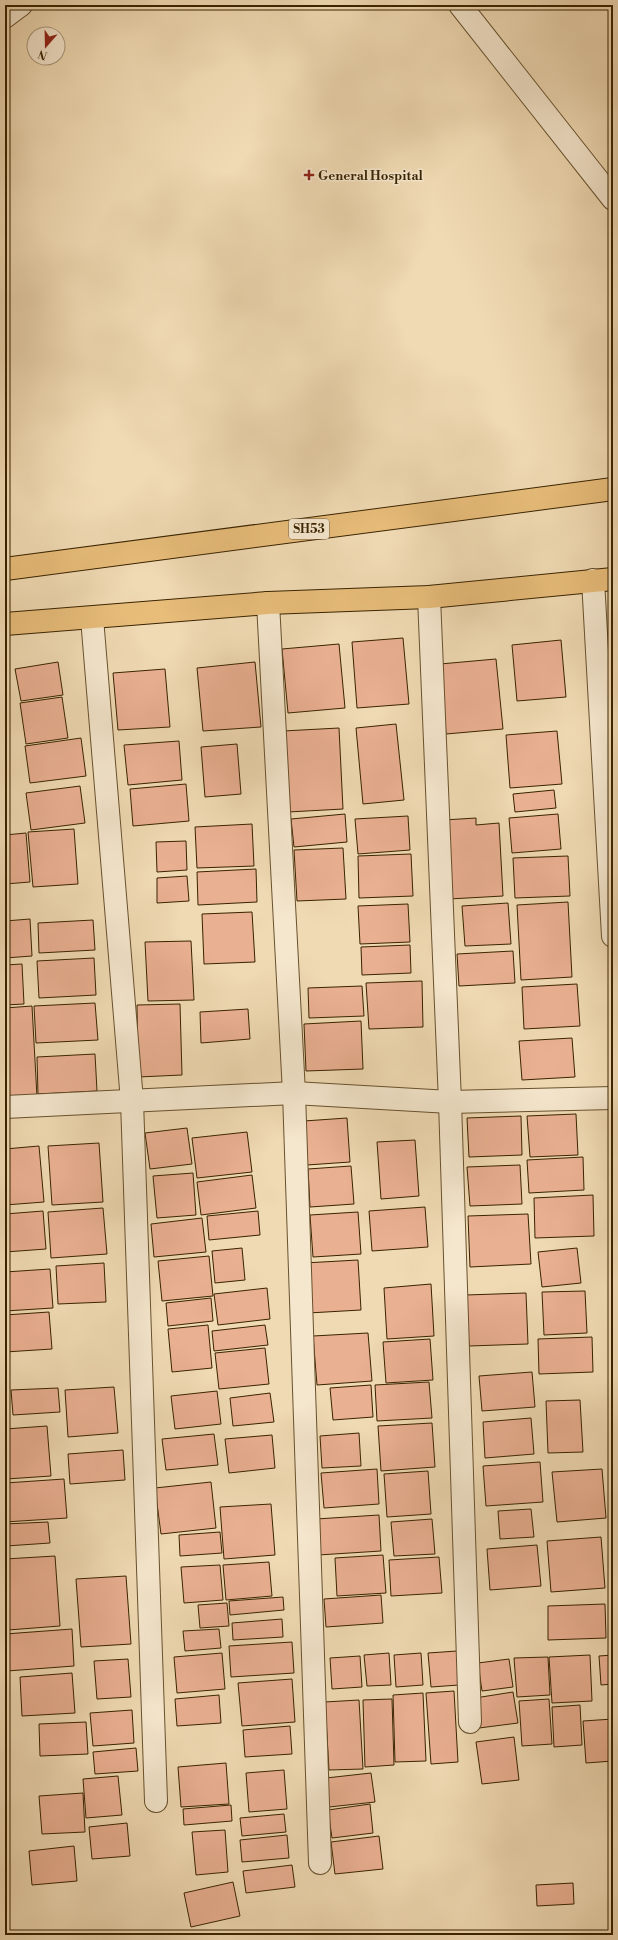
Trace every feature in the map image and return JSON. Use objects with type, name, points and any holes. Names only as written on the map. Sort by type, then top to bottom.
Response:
[{"type":"main road","name":"SH53","points":[[5,569],[613,489]]},
{"type":"main road","points":[[5,624],[268,603],[429,597],[603,580]]},
{"type":"street","points":[[5,17],[21,5]]},
{"type":"street","points":[[460,5],[613,199]]},
{"type":"street","points":[[603,580],[613,936]]},
{"type":"street","points":[[429,597],[450,1102],[470,1722]]},
{"type":"street","points":[[268,603],[294,1093],[320,1862]]},
{"type":"street","points":[[92,618],[132,1101],[156,1801]]},
{"type":"street","points":[[5,1107],[294,1093],[450,1102],[613,1098]]},
{"type":"building","points":[[403,638],[409,704],[357,708],[352,642]]},
{"type":"building","points":[[561,640],[566,697],[517,701],[512,645]]},
{"type":"building","points":[[339,644],[345,708],[288,713],[282,649]]},
{"type":"building","points":[[496,659],[503,729],[446,734],[440,664]]},
{"type":"building","points":[[58,662],[63,695],[21,701],[15,669]]},
{"type":"building","points":[[255,662],[261,727],[203,731],[197,668]]},
{"type":"building","points":[[165,669],[170,727],[118,730],[113,673]]},
{"type":"building","points":[[62,697],[68,738],[26,744],[20,703]]},
{"type":"building","points":[[396,724],[404,800],[363,804],[356,728]]},
{"type":"building","points":[[339,728],[343,809],[288,812],[283,731]]},
{"type":"building","points":[[557,731],[562,784],[510,788],[506,735]]},
{"type":"building","points":[[81,738],[86,776],[30,783],[25,746]]},
{"type":"building","points":[[179,741],[182,780],[128,785],[124,745]]},
{"type":"building","points":[[237,744],[241,794],[205,797],[201,747]]},
{"type":"building","points":[[186,784],[189,821],[133,826],[130,789]]},
{"type":"building","points":[[80,786],[85,823],[31,830],[26,793]]},
{"type":"building","points":[[554,790],[556,808],[515,812],[513,794]]},
{"type":"building","points":[[345,814],[347,842],[294,847],[291,819]]},
{"type":"building","points":[[558,814],[561,849],[512,853],[509,818]]},
{"type":"building","points":[[408,816],[410,850],[358,854],[355,819]]},
{"type":"building","points":[[476,818],[476,825],[499,823],[503,896],[449,899],[444,820]]},
{"type":"building","points":[[252,824],[254,866],[197,868],[195,827]]},
{"type":"building","points":[[74,829],[78,884],[33,887],[28,832]]},
{"type":"building","points":[[26,833],[30,882],[5,884],[5,835]]},
{"type":"building","points":[[186,841],[187,870],[157,872],[156,842]]},
{"type":"building","points":[[343,848],[346,899],[297,901],[294,850]]},
{"type":"building","points":[[411,854],[413,896],[359,898],[358,856]]},
{"type":"building","points":[[568,856],[570,896],[515,898],[513,858]]},
{"type":"building","points":[[256,869],[257,902],[198,905],[197,872]]},
{"type":"building","points":[[187,876],[189,901],[157,903],[157,878]]},
{"type":"building","points":[[568,902],[572,977],[521,980],[517,905]]},
{"type":"building","points":[[508,903],[511,944],[465,946],[462,906]]},
{"type":"building","points":[[408,904],[410,942],[360,944],[358,906]]},
{"type":"building","points":[[252,912],[255,962],[204,964],[202,914]]},
{"type":"building","points":[[30,919],[32,956],[5,958],[5,921]]},
{"type":"building","points":[[93,920],[95,950],[39,953],[38,923]]},
{"type":"building","points":[[191,941],[194,1000],[148,1001],[145,942]]},
{"type":"building","points":[[410,945],[411,973],[362,975],[361,947]]},
{"type":"building","points":[[513,951],[515,983],[459,986],[457,954]]},
{"type":"building","points":[[94,958],[96,995],[39,998],[37,961]]},
{"type":"building","points":[[22,964],[24,1004],[5,1005],[5,965]]},
{"type":"building","points":[[422,981],[423,1027],[369,1029],[366,983]]},
{"type":"building","points":[[577,984],[580,1026],[524,1029],[522,987]]},
{"type":"building","points":[[362,986],[364,1016],[309,1018],[308,988]]},
{"type":"building","points":[[95,1003],[98,1040],[36,1043],[34,1006]]},
{"type":"building","points":[[180,1004],[182,1075],[138,1077],[137,1005]]},
{"type":"building","points":[[32,1006],[37,1097],[5,1099],[5,1008]]},
{"type":"building","points":[[248,1009],[250,1039],[201,1043],[200,1012]]},
{"type":"building","points":[[361,1021],[363,1069],[306,1071],[304,1024]]},
{"type":"building","points":[[572,1038],[575,1077],[522,1080],[519,1041]]},
{"type":"building","points":[[95,1054],[97,1091],[38,1094],[37,1057]]},
{"type":"building","points":[[576,1114],[578,1155],[530,1157],[527,1116]]},
{"type":"building","points":[[521,1116],[522,1155],[469,1157],[467,1118]]},
{"type":"building","points":[[347,1118],[350,1162],[307,1165],[304,1121]]},
{"type":"building","points":[[187,1128],[192,1164],[150,1169],[145,1133]]},
{"type":"building","points":[[247,1132],[252,1172],[197,1178],[192,1138]]},
{"type":"building","points":[[415,1140],[419,1196],[381,1199],[377,1142]]},
{"type":"building","points":[[99,1143],[103,1202],[52,1205],[48,1146]]},
{"type":"building","points":[[39,1146],[44,1202],[5,1205],[5,1149]]},
{"type":"building","points":[[583,1157],[584,1190],[529,1193],[527,1160]]},
{"type":"building","points":[[520,1165],[522,1204],[470,1206],[467,1167]]},
{"type":"building","points":[[351,1166],[354,1204],[310,1207],[308,1169]]},
{"type":"building","points":[[193,1173],[196,1215],[157,1218],[153,1176]]},
{"type":"building","points":[[252,1175],[256,1208],[201,1215],[197,1182]]},
{"type":"building","points":[[593,1195],[594,1236],[535,1238],[534,1198]]},
{"type":"building","points":[[425,1207],[428,1247],[372,1251],[369,1211]]},
{"type":"building","points":[[103,1208],[107,1254],[51,1258],[48,1212]]},
{"type":"building","points":[[43,1211],[46,1249],[5,1252],[5,1214]]},
{"type":"building","points":[[258,1211],[260,1235],[209,1240],[207,1216]]},
{"type":"building","points":[[358,1212],[361,1254],[313,1257],[310,1215]]},
{"type":"building","points":[[528,1214],[531,1264],[470,1267],[468,1216]]},
{"type":"building","points":[[202,1218],[206,1252],[154,1257],[151,1224]]},
{"type":"building","points":[[242,1248],[245,1280],[215,1283],[212,1251]]},
{"type":"building","points":[[577,1248],[581,1283],[542,1287],[538,1252]]},
{"type":"building","points":[[209,1256],[213,1296],[162,1301],[158,1261]]},
{"type":"building","points":[[358,1260],[361,1310],[308,1313],[304,1263]]},
{"type":"building","points":[[104,1263],[106,1302],[58,1304],[56,1266]]},
{"type":"building","points":[[50,1269],[53,1308],[5,1311],[5,1272]]},
{"type":"building","points":[[431,1284],[434,1336],[387,1339],[384,1288]]},
{"type":"building","points":[[267,1288],[270,1319],[218,1325],[214,1294]]},
{"type":"building","points":[[585,1291],[587,1333],[544,1335],[542,1292]]},
{"type":"building","points":[[526,1293],[528,1344],[469,1346],[466,1295]]},
{"type":"building","points":[[211,1298],[213,1321],[168,1326],[166,1303]]},
{"type":"building","points":[[49,1312],[52,1349],[5,1352],[5,1315]]},
{"type":"building","points":[[208,1325],[212,1368],[172,1372],[168,1329]]},
{"type":"building","points":[[265,1325],[268,1345],[214,1351],[212,1331]]},
{"type":"building","points":[[368,1333],[372,1381],[317,1385],[313,1336]]},
{"type":"building","points":[[592,1337],[593,1372],[539,1374],[538,1339]]},
{"type":"building","points":[[430,1339],[433,1380],[386,1383],[383,1342]]},
{"type":"building","points":[[265,1348],[269,1384],[219,1389],[215,1353]]},
{"type":"building","points":[[532,1372],[535,1407],[482,1411],[479,1376]]},
{"type":"building","points":[[429,1382],[432,1418],[377,1421],[375,1385]]},
{"type":"building","points":[[371,1385],[373,1417],[333,1420],[330,1388]]},
{"type":"building","points":[[114,1387],[118,1433],[68,1437],[65,1390]]},
{"type":"building","points":[[58,1388],[60,1412],[13,1415],[11,1390]]},
{"type":"building","points":[[217,1391],[221,1424],[175,1429],[171,1396]]},
{"type":"building","points":[[270,1393],[274,1422],[233,1426],[230,1398]]},
{"type":"building","points":[[580,1400],[583,1452],[548,1453],[546,1401]]},
{"type":"building","points":[[531,1418],[534,1454],[485,1458],[483,1422]]},
{"type":"building","points":[[432,1423],[435,1467],[381,1471],[378,1426]]},
{"type":"building","points":[[47,1426],[51,1476],[6,1479],[5,1429]]},
{"type":"building","points":[[359,1433],[361,1466],[322,1468],[320,1436]]},
{"type":"building","points":[[214,1434],[218,1465],[166,1470],[162,1439]]},
{"type":"building","points":[[272,1435],[275,1468],[229,1473],[225,1439]]},
{"type":"building","points":[[123,1450],[125,1480],[70,1484],[68,1454]]},
{"type":"building","points":[[540,1462],[543,1502],[486,1506],[483,1466]]},
{"type":"building","points":[[377,1469],[379,1504],[324,1508],[321,1473]]},
{"type":"building","points":[[602,1469],[606,1518],[557,1522],[552,1472]]},
{"type":"building","points":[[428,1471],[431,1514],[387,1517],[384,1474]]},
{"type":"building","points":[[64,1479],[67,1518],[5,1522],[5,1483]]},
{"type":"building","points":[[211,1482],[216,1528],[161,1534],[155,1488]]},
{"type":"building","points":[[271,1504],[275,1555],[224,1559],[220,1507]]},
{"type":"building","points":[[531,1509],[534,1537],[500,1539],[498,1511]]},
{"type":"building","points":[[379,1515],[381,1551],[318,1555],[316,1519]]},
{"type":"building","points":[[432,1519],[435,1554],[394,1556],[391,1522]]},
{"type":"building","points":[[48,1522],[50,1543],[6,1546],[5,1524]]},
{"type":"building","points":[[220,1532],[222,1553],[180,1556],[179,1535]]},
{"type":"building","points":[[601,1537],[605,1588],[551,1592],[547,1541]]},
{"type":"building","points":[[537,1545],[541,1586],[490,1590],[487,1549]]},
{"type":"building","points":[[383,1555],[386,1593],[337,1596],[335,1558]]},
{"type":"building","points":[[55,1556],[60,1626],[8,1630],[5,1559]]},
{"type":"building","points":[[439,1557],[442,1593],[391,1596],[389,1560]]},
{"type":"building","points":[[269,1562],[272,1596],[226,1600],[223,1565]]},
{"type":"building","points":[[220,1565],[223,1600],[184,1603],[181,1567]]},
{"type":"building","points":[[126,1576],[131,1644],[81,1647],[76,1579]]},
{"type":"building","points":[[381,1595],[383,1623],[326,1627],[324,1599]]},
{"type":"building","points":[[283,1597],[284,1610],[230,1615],[229,1601]]},
{"type":"building","points":[[227,1603],[229,1626],[200,1628],[198,1605]]},
{"type":"building","points":[[605,1604],[606,1638],[548,1640],[548,1606]]},
{"type":"building","points":[[282,1619],[283,1637],[233,1640],[232,1623]]},
{"type":"building","points":[[72,1629],[74,1666],[7,1671],[5,1634]]},
{"type":"building","points":[[219,1629],[221,1648],[185,1651],[183,1631]]},
{"type":"building","points":[[292,1642],[294,1673],[231,1677],[229,1646]]},
{"type":"building","points":[[457,1651],[459,1685],[431,1687],[428,1653]]},
{"type":"building","points":[[222,1653],[225,1689],[177,1693],[174,1657]]},
{"type":"building","points":[[389,1653],[391,1685],[367,1686],[364,1655]]},
{"type":"building","points":[[421,1653],[423,1685],[396,1687],[394,1655]]},
{"type":"building","points":[[590,1655],[592,1701],[552,1703],[549,1657]]},
{"type":"building","points":[[613,1655],[613,1684],[601,1685],[599,1656]]},
{"type":"building","points":[[360,1656],[362,1687],[332,1689],[330,1658]]},
{"type":"building","points":[[548,1657],[550,1695],[517,1697],[514,1658]]},
{"type":"building","points":[[128,1659],[131,1697],[97,1699],[94,1661]]},
{"type":"building","points":[[509,1659],[513,1687],[482,1691],[478,1663]]},
{"type":"building","points":[[72,1673],[75,1713],[22,1716],[20,1677]]},
{"type":"building","points":[[292,1679],[295,1722],[242,1726],[238,1683]]},
{"type":"building","points":[[454,1691],[458,1762],[431,1764],[426,1693]]},
{"type":"building","points":[[513,1692],[518,1723],[479,1728],[475,1698]]},
{"type":"building","points":[[423,1693],[426,1761],[395,1762],[393,1695]]},
{"type":"building","points":[[219,1695],[221,1723],[177,1726],[175,1699]]},
{"type":"building","points":[[392,1699],[394,1765],[365,1767],[363,1700]]},
{"type":"building","points":[[549,1699],[552,1744],[522,1746],[519,1701]]},
{"type":"building","points":[[359,1700],[363,1769],[329,1770],[325,1702]]},
{"type":"building","points":[[580,1705],[582,1745],[554,1747],[552,1707]]},
{"type":"building","points":[[132,1710],[134,1743],[93,1746],[90,1713]]},
{"type":"building","points":[[613,1719],[613,1761],[586,1763],[583,1721]]},
{"type":"building","points":[[86,1722],[88,1754],[40,1756],[39,1724]]},
{"type":"building","points":[[290,1726],[292,1754],[245,1757],[243,1730]]},
{"type":"building","points":[[514,1737],[519,1780],[482,1784],[476,1742]]},
{"type":"building","points":[[136,1748],[138,1771],[95,1774],[93,1752]]},
{"type":"building","points":[[226,1763],[229,1804],[181,1807],[178,1767]]},
{"type":"building","points":[[284,1770],[287,1809],[249,1812],[246,1773]]},
{"type":"building","points":[[371,1773],[375,1802],[329,1807],[326,1778]]},
{"type":"building","points":[[118,1776],[122,1815],[86,1818],[83,1779]]},
{"type":"building","points":[[83,1793],[85,1832],[42,1834],[39,1796]]},
{"type":"building","points":[[370,1804],[373,1833],[332,1838],[328,1810]]},
{"type":"building","points":[[231,1805],[232,1821],[184,1825],[183,1809]]},
{"type":"building","points":[[284,1814],[286,1832],[242,1836],[240,1818]]},
{"type":"building","points":[[127,1823],[130,1856],[92,1859],[89,1827]]},
{"type":"building","points":[[225,1830],[228,1872],[196,1875],[192,1832]]},
{"type":"building","points":[[287,1835],[289,1858],[242,1862],[240,1840]]},
{"type":"building","points":[[379,1836],[383,1869],[335,1874],[331,1842]]},
{"type":"building","points":[[74,1846],[77,1881],[32,1885],[29,1851]]},
{"type":"building","points":[[292,1865],[295,1887],[246,1893],[243,1871]]},
{"type":"building","points":[[233,1882],[240,1916],[191,1927],[184,1893]]},
{"type":"building","points":[[573,1883],[574,1904],[537,1906],[536,1885]]},
{"type":"place","name":"General Hospital","points":[[309,175]]}]
